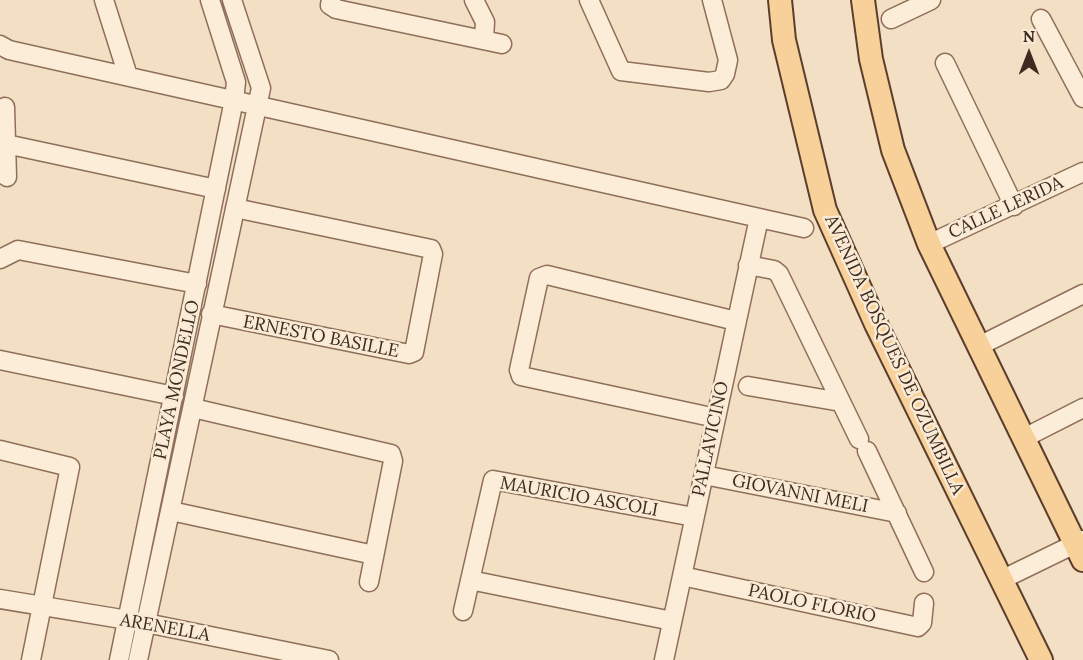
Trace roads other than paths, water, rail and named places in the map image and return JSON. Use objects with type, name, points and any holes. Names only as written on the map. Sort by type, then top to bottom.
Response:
[{"type":"main road","name":"AVENIDA BOSQUES DE OZUMBILLA","points":[[780,0],[784,39],[825,210],[876,324],[1041,660]]},
{"type":"main road","points":[[863,0],[871,59],[893,150],[929,244],[1023,438],[1080,548]]},
{"type":"street","points":[[104,0],[128,76]]},
{"type":"street","name":"PLAYA MONDELLO","points":[[119,660],[237,82],[210,0]]},
{"type":"street","name":"PLAYA MONDELLO","points":[[138,660],[261,88],[232,0]]},
{"type":"street","points":[[331,0],[330,5],[336,9],[493,42],[474,0]]},
{"type":"street","points":[[589,0],[621,71],[709,82],[721,80],[728,60],[712,0]]},
{"type":"street","points":[[891,19],[931,0]]},
{"type":"street","points":[[1041,19],[1083,98]]},
{"type":"street","points":[[0,45],[9,50],[804,228]]},
{"type":"street","points":[[945,63],[1014,206]]},
{"type":"street","points":[[5,107],[7,177]]},
{"type":"street","points":[[6,144],[216,189]]},
{"type":"street","name":"CALLE LERIDA","points":[[929,244],[1083,172]]},
{"type":"street","name":"ERNESTO BASILLE","points":[[211,314],[409,354],[414,352],[433,254],[431,249],[235,208]]},
{"type":"street","name":"PALLAVICINO","points":[[664,660],[759,218]]},
{"type":"street","points":[[0,258],[18,250],[197,284]]},
{"type":"street","name":"GIOVANNI MELI","points":[[748,265],[774,270],[779,274],[924,572]]},
{"type":"street","points":[[716,418],[521,376],[519,370],[538,278],[547,275],[736,321]]},
{"type":"street","points":[[979,346],[1083,294]]},
{"type":"street","points":[[0,360],[174,396]]},
{"type":"street","points":[[748,386],[841,402]]},
{"type":"street","points":[[193,408],[391,454],[393,461],[369,582]]},
{"type":"street","points":[[1023,438],[1083,408]]},
{"type":"street","points":[[0,450],[70,467],[31,660]]},
{"type":"street","name":"GIOVANNI MELI","points":[[704,475],[897,513]]},
{"type":"street","name":"MAURICIO ASCOLI","points":[[463,611],[493,480],[694,517]]},
{"type":"street","points":[[171,511],[374,555]]},
{"type":"street","points":[[1001,580],[1080,548]]},
{"type":"street","name":"PAOLO FLORIO","points":[[682,576],[918,627],[922,623],[924,603]]},
{"type":"street","points":[[470,580],[672,621]]},
{"type":"street","name":"ARENELLA","points":[[0,599],[146,623],[329,660]]},
{"type":"street","points":[[1025,660],[1029,637]]}]
